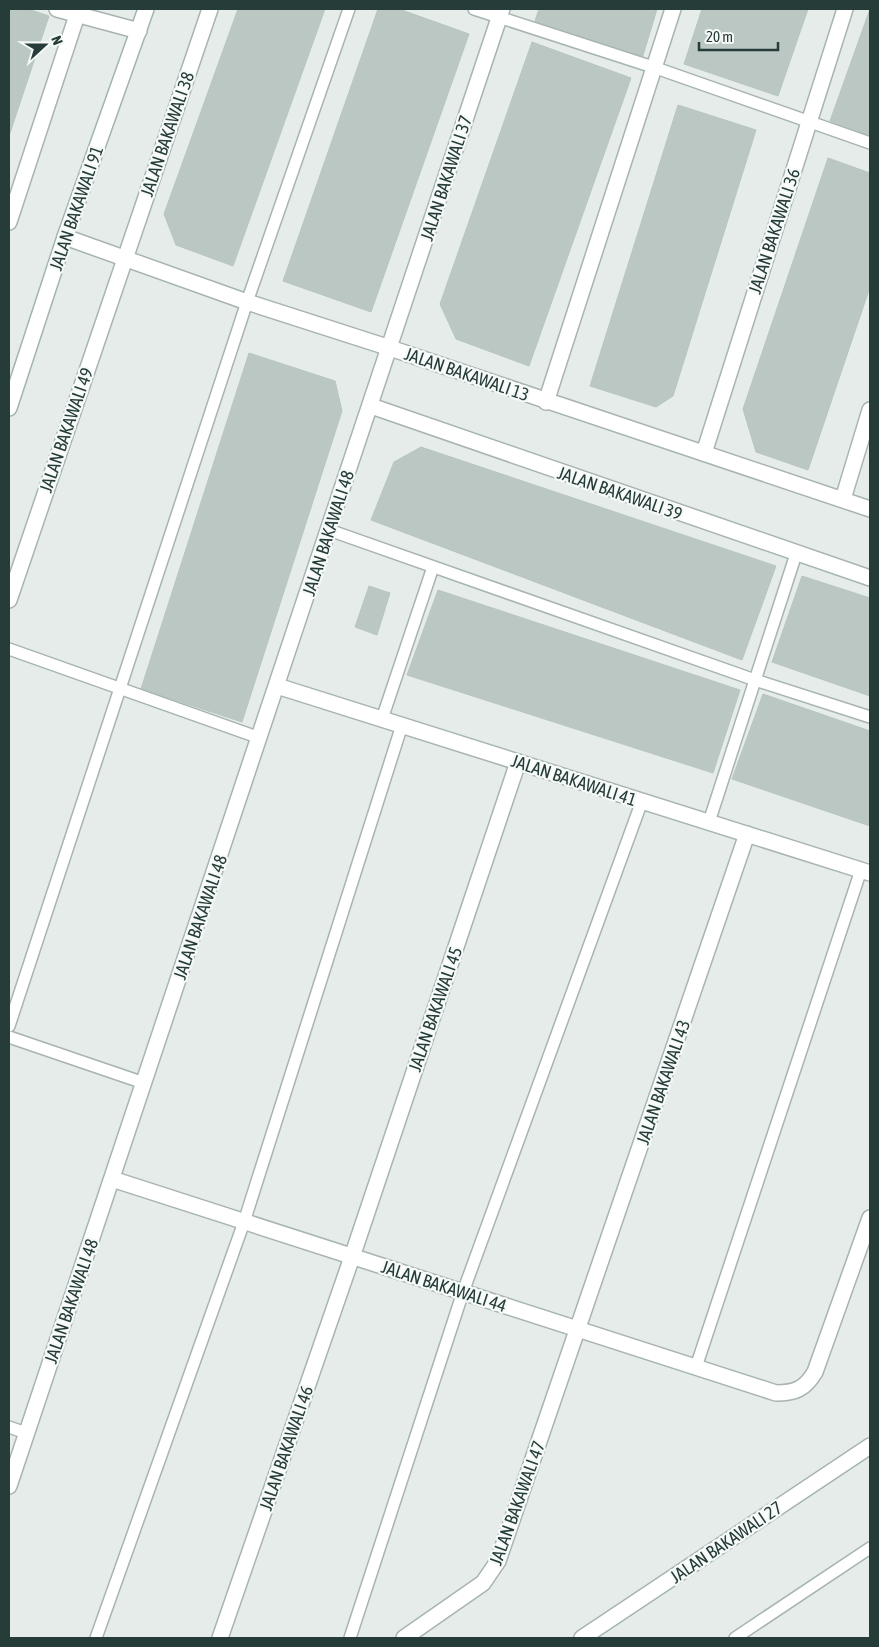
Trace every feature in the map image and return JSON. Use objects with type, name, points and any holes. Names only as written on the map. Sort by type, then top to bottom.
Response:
[{"type":"street","points":[[58,9],[78,12],[138,31]]},
{"type":"street","name":"JALAN BAKAWALI 91","points":[[9,408],[65,236],[146,9]]},
{"type":"street","name":"JALAN BAKAWALI 38","points":[[123,259],[210,9]]},
{"type":"street","points":[[546,402],[656,68],[673,9]]},
{"type":"street","name":"JALAN BAKAWALI 36","points":[[704,453],[845,9]]},
{"type":"street","points":[[9,222],[78,12]]},
{"type":"street","name":"JALAN BAKAWALI 37","points":[[390,348],[500,13]]},
{"type":"street","name":"JALAN BAKAWALI 13","points":[[65,236],[123,259],[247,302],[870,509]]},
{"type":"street","name":"JALAN BAKAWALI 49","points":[[9,600],[123,259]]},
{"type":"street","name":"JALAN BAKAWALI 48","points":[[9,1486],[390,348]]},
{"type":"street","name":"JALAN BAKAWALI 39","points":[[370,406],[870,578]]},
{"type":"street","points":[[843,500],[870,410]]},
{"type":"street","name":"JALAN BAKAWALI 41","points":[[277,686],[866,872]]},
{"type":"street","name":"JALAN BAKAWALI 45","points":[[352,1257],[518,762]]},
{"type":"street","name":"JALAN BAKAWALI 43","points":[[578,1330],[748,834]]},
{"type":"street","name":"JALAN BAKAWALI 44","points":[[112,1179],[776,1393],[800,1390],[809,1383],[815,1372],[870,1218]]},
{"type":"street","name":"JALAN BAKAWALI 46","points":[[220,1638],[352,1257]]},
{"type":"street","name":"JALAN BAKAWALI 47","points":[[404,1638],[476,1589],[494,1569],[578,1330]]},
{"type":"street","name":"JALAN BAKAWALI 27","points":[[582,1638],[870,1446]]},
{"type":"lane","points":[[9,1026],[118,688],[247,302],[349,9]]},
{"type":"lane","points":[[474,9],[500,13],[870,143]]},
{"type":"lane","points":[[329,530],[755,680],[870,717]]},
{"type":"lane","points":[[709,822],[796,554]]},
{"type":"lane","points":[[382,719],[433,567]]},
{"type":"lane","points":[[9,649],[260,738]]},
{"type":"lane","points":[[96,1638],[244,1222],[402,726]]},
{"type":"lane","points":[[350,1638],[463,1292],[642,801]]},
{"type":"lane","points":[[696,1367],[866,872]]},
{"type":"lane","points":[[9,1037],[144,1083]]},
{"type":"lane","points":[[9,1427],[26,1433]]},
{"type":"lane","points":[[735,1638],[870,1548]]},
{"type":"building","points":[[9,9],[28,9],[49,16],[9,136]]},
{"type":"building","points":[[238,9],[325,9],[233,266],[176,245],[164,214]]},
{"type":"building","points":[[378,9],[399,9],[469,34],[371,312],[283,281]]},
{"type":"building","points":[[539,9],[657,9],[641,62],[533,27]]},
{"type":"building","points":[[702,9],[808,9],[778,96],[684,64]]},
{"type":"building","points":[[870,9],[870,136],[830,121]]},
{"type":"building","points":[[532,42],[631,78],[529,366],[456,339],[440,304]]},
{"type":"building","points":[[678,105],[756,130],[673,396],[656,407],[590,386]]},
{"type":"building","points":[[828,158],[870,173],[870,287],[808,470],[756,452],[743,409]]},
{"type":"building","points":[[249,353],[335,381],[342,411],[242,722],[141,689]]},
{"type":"building","points":[[421,447],[776,566],[742,660],[371,520],[394,462]]},
{"type":"building","points":[[802,576],[870,598],[870,696],[772,662]]},
{"type":"building","points":[[369,586],[390,593],[377,635],[355,627]]},
{"type":"building","points":[[438,590],[740,690],[713,773],[407,675]]},
{"type":"building","points":[[763,694],[870,731],[870,826],[732,779]]}]
